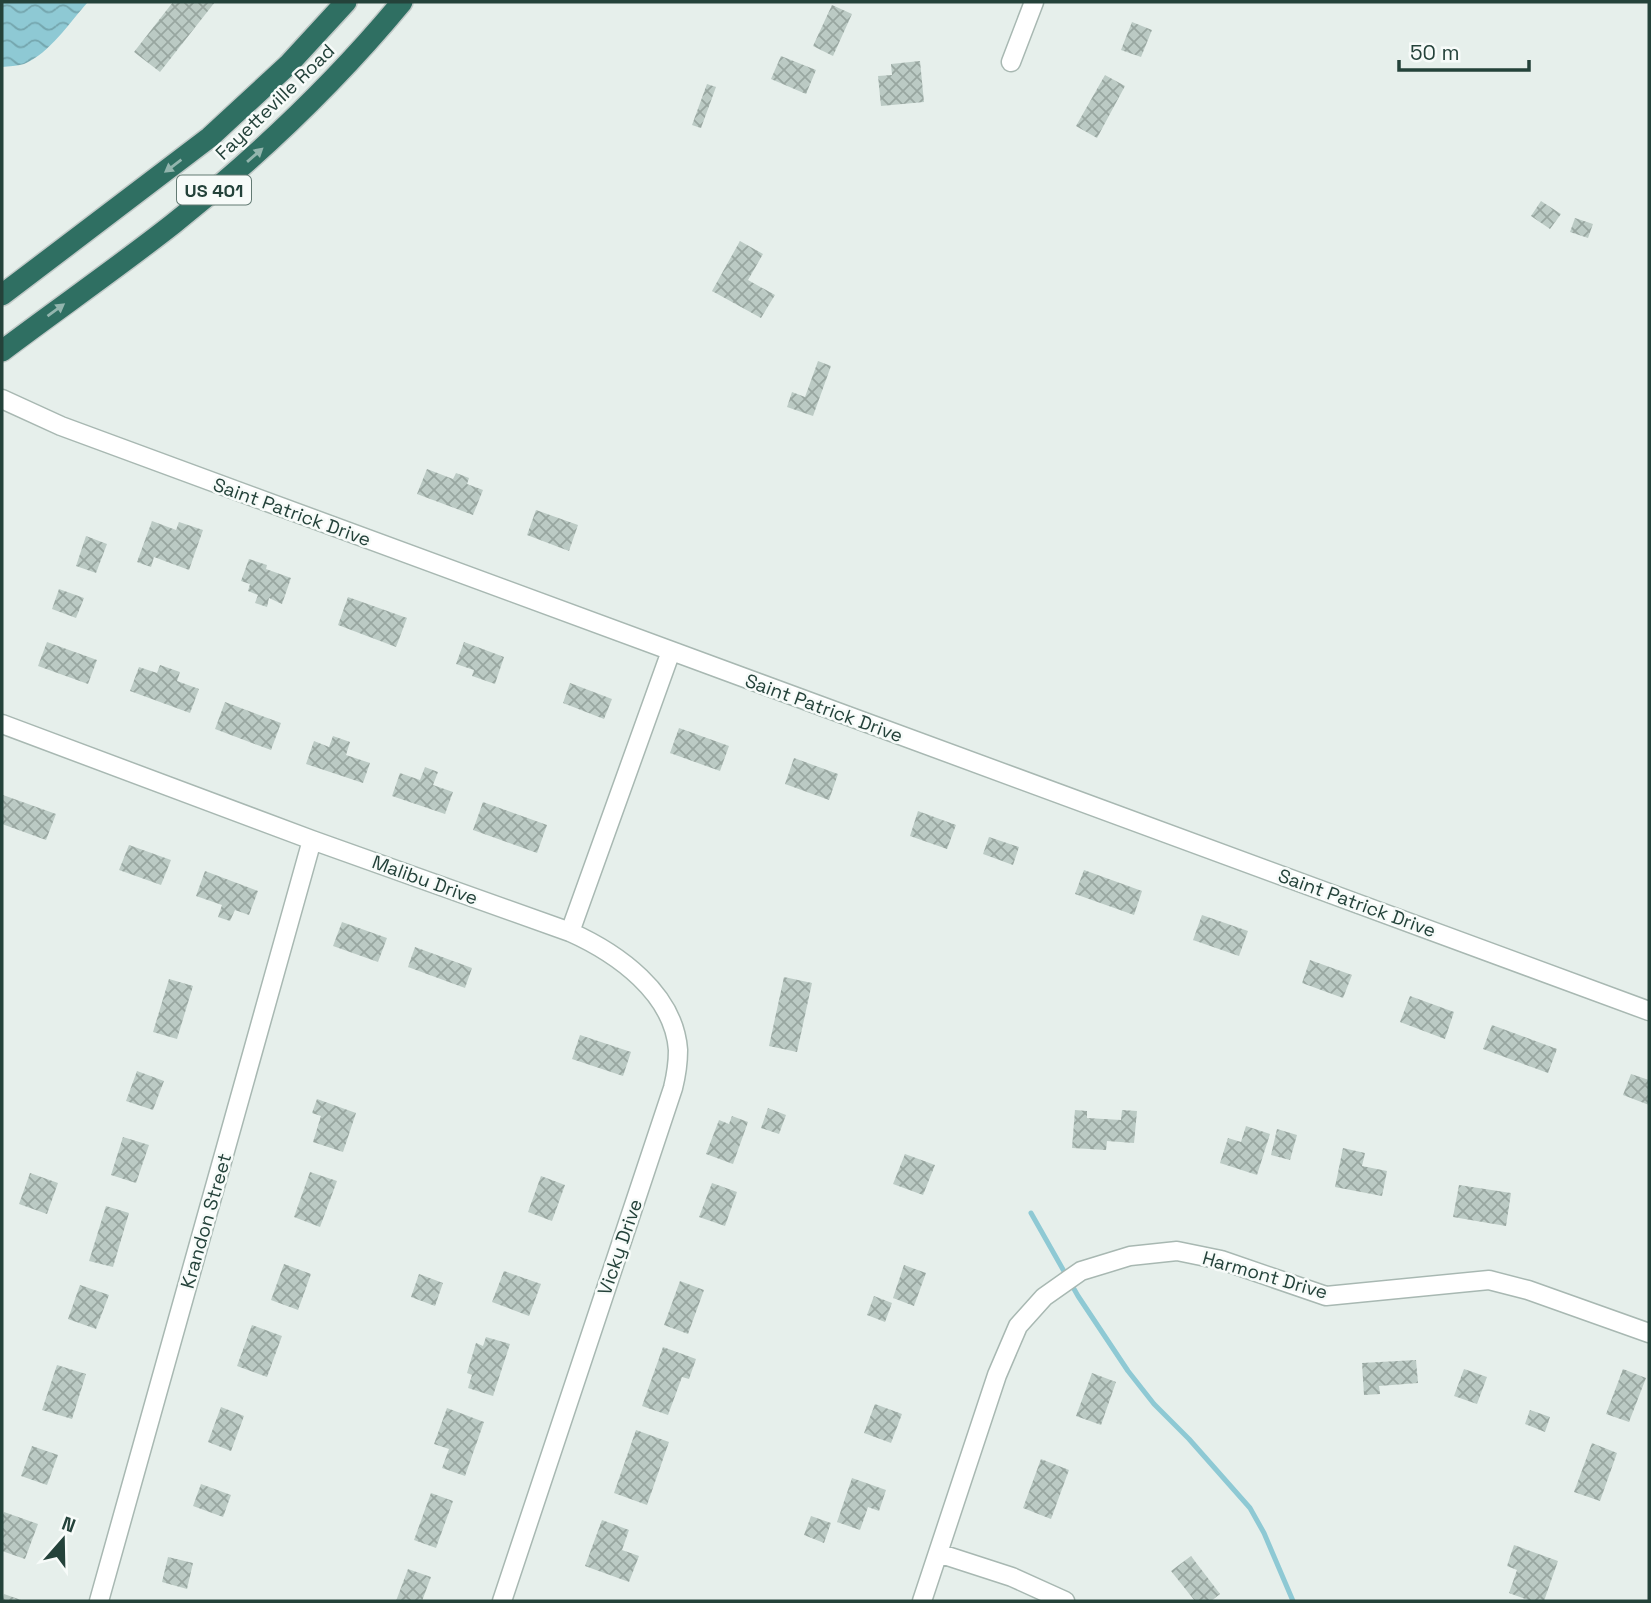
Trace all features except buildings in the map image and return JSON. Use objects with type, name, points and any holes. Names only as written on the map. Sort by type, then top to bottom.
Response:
[{"type":"highway","name":"Fayetteville Road","points":[[2,295],[210,137],[288,65],[346,2]]},
{"type":"highway","name":"Fayetteville Road","points":[[2,351],[171,225],[268,144],[358,53],[402,2]]},
{"type":"street","points":[[1011,62],[1034,2]]},
{"type":"street","name":"Saint Patrick Drive","points":[[2,399],[61,426],[1649,1011]]},
{"type":"street","points":[[570,932],[671,651]]},
{"type":"street","name":"Malibu Drive","points":[[2,724],[312,840],[570,932]]},
{"type":"street","name":"Krandon Street","points":[[99,1601],[312,840]]},
{"type":"street","name":"Vicky Drive","points":[[502,1601],[677,1071],[675,1035],[669,1017],[659,1001],[630,968],[614,955],[570,932]]},
{"type":"street","name":"Harmont Drive","points":[[922,1601],[997,1375],[1018,1326],[1044,1297],[1082,1271],[1130,1256],[1177,1251],[1221,1260],[1326,1296],[1489,1280],[1528,1290],[1649,1334]]},
{"type":"street","points":[[938,1553],[1012,1577],[1065,1601]]},
{"type":"water","points":[[2,2],[88,2],[42,53],[24,64],[2,67]]},
{"type":"waterway","points":[[1031,1213],[1078,1296],[1128,1371],[1154,1404],[1250,1508],[1264,1533],[1293,1601]]}]
